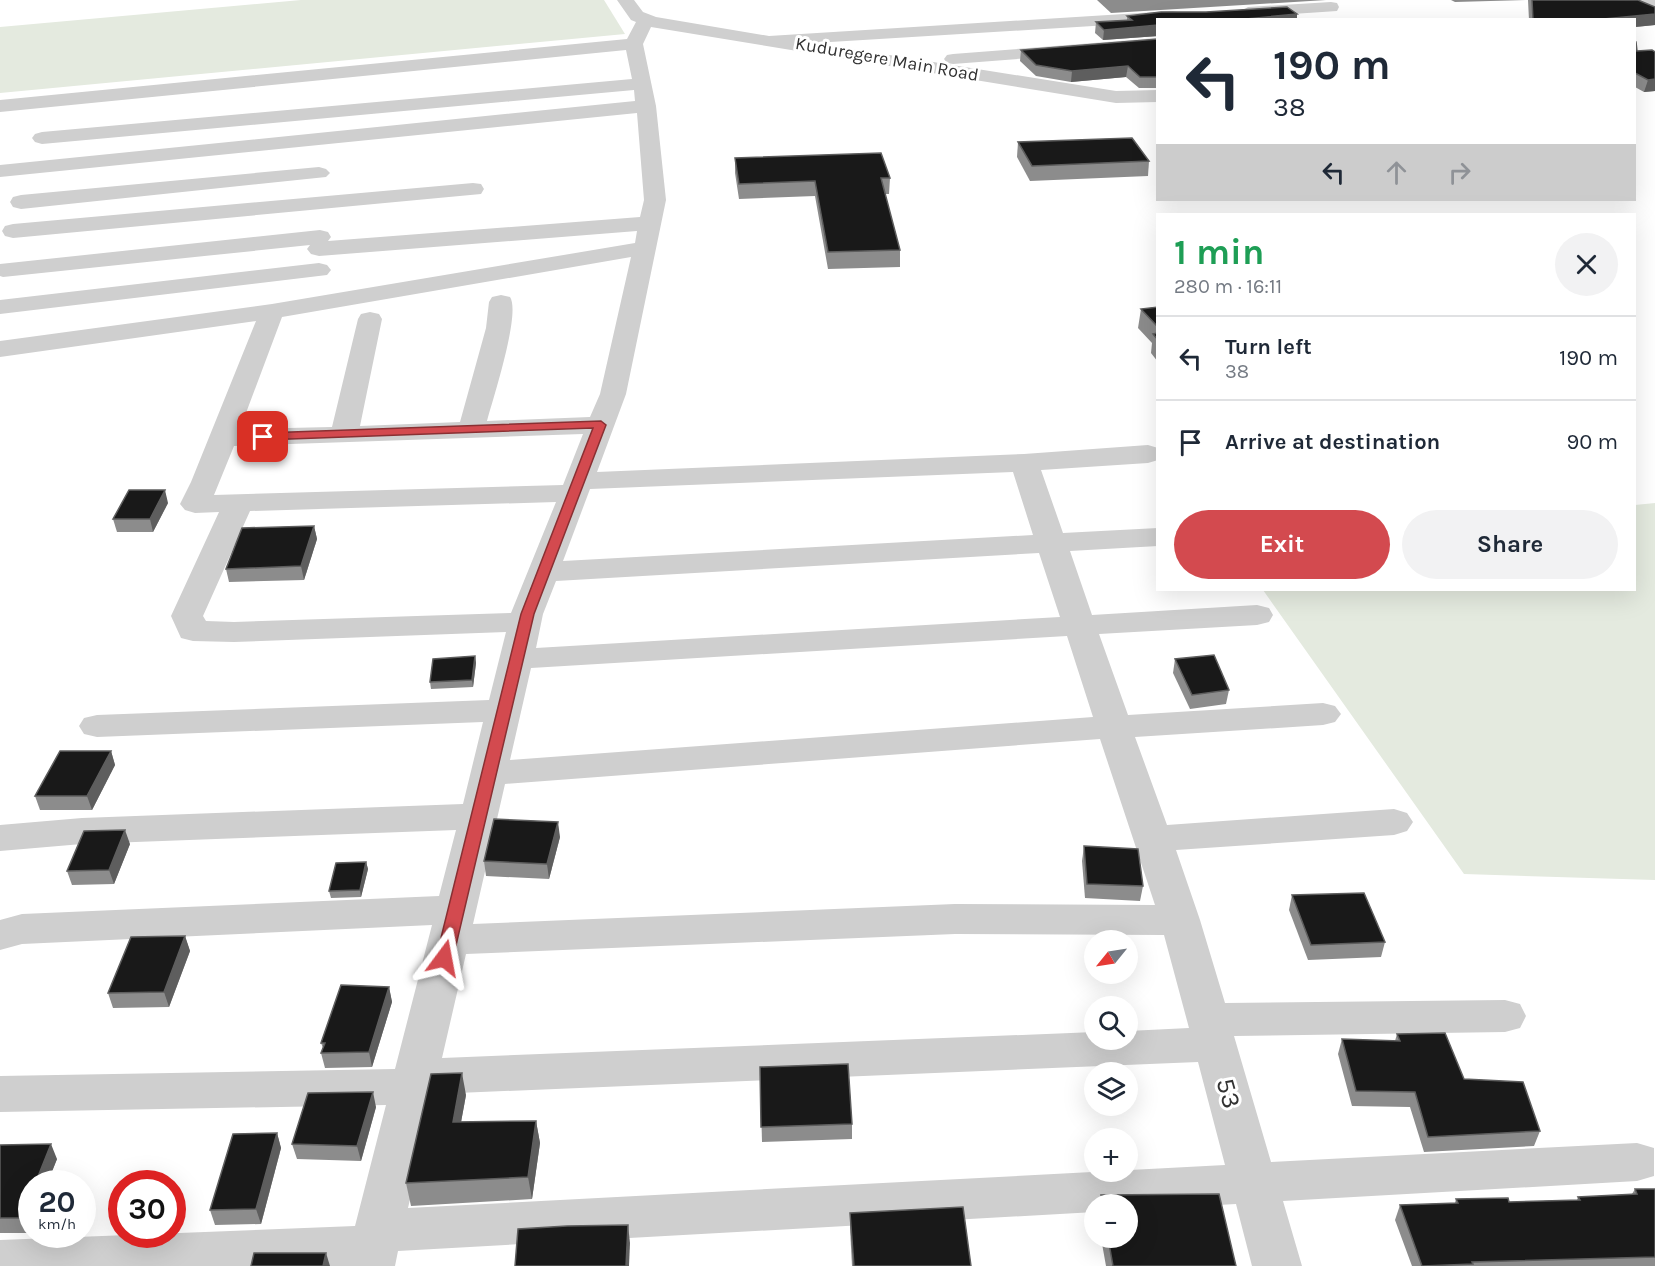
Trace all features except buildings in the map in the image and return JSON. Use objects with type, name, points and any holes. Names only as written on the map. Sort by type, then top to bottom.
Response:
[{"type":"street","points":[[1632,1],[1655,1]]},
{"type":"street","points":[[1632,1],[1655,12]]},
{"type":"street","points":[[1247,15],[1331,7]]},
{"type":"street","points":[[773,40],[1188,15]]},
{"type":"street","points":[[374,1248],[525,622],[613,394],[656,200],[635,21]]},
{"type":"street","name":"Kuduregere Main Road","points":[[0,106],[393,68],[635,21],[773,40],[1116,97],[1156,96]]},
{"type":"street","points":[[916,32],[940,52]]},
{"type":"street","points":[[907,63],[940,52],[1156,44]]},
{"type":"street","points":[[364,108],[368,98],[391,84],[393,68]]},
{"type":"street","points":[[42,138],[364,108],[645,95]]},
{"type":"street","points":[[0,171],[317,139],[645,95]]},
{"type":"street","points":[[55,101],[31,167],[1,275],[319,252],[648,235]]},
{"type":"street","points":[[317,139],[321,203],[318,303]]},
{"type":"street","points":[[21,202],[320,173]]},
{"type":"street","points":[[14,231],[473,189]]},
{"type":"street","points":[[0,350],[318,303],[648,235]]},
{"type":"street","points":[[0,307],[319,252]]},
{"type":"street","points":[[471,431],[499,328],[501,302]]},
{"type":"street","points":[[272,311],[206,482],[195,504],[577,487],[1024,463],[1148,454]]},
{"type":"street","points":[[344,434],[370,319]]},
{"type":"street","points":[[222,438],[601,425]]},
{"type":"street","name":"53","points":[[1024,463],[1180,920],[1277,1266]]},
{"type":"street","points":[[239,502],[187,616],[193,631],[234,632],[525,622]]},
{"type":"street","points":[[544,572],[1156,537]]},
{"type":"street","points":[[517,659],[1257,615]]},
{"type":"street","points":[[97,726],[504,710]]},
{"type":"street","points":[[489,773],[1323,714]]},
{"type":"street","points":[[0,838],[82,831],[479,816]]},
{"type":"street","points":[[1153,839],[1395,822]]},
{"type":"street","points":[[0,935],[22,928],[955,919],[1180,920]]},
{"type":"street","points":[[0,1094],[414,1082],[1505,1016]]},
{"type":"street","points":[[0,1262],[374,1248],[1254,1183],[1637,1162]]},
{"type":"shaded area","points":[[301,0],[604,0],[625,34],[0,93],[0,27]]},
{"type":"shaded area","points":[[1655,503],[1655,880],[1464,874],[1264,591],[1636,591],[1636,505]]},
{"type":"route","points":[[263,437],[601,425],[527,614],[444,958]]}]
